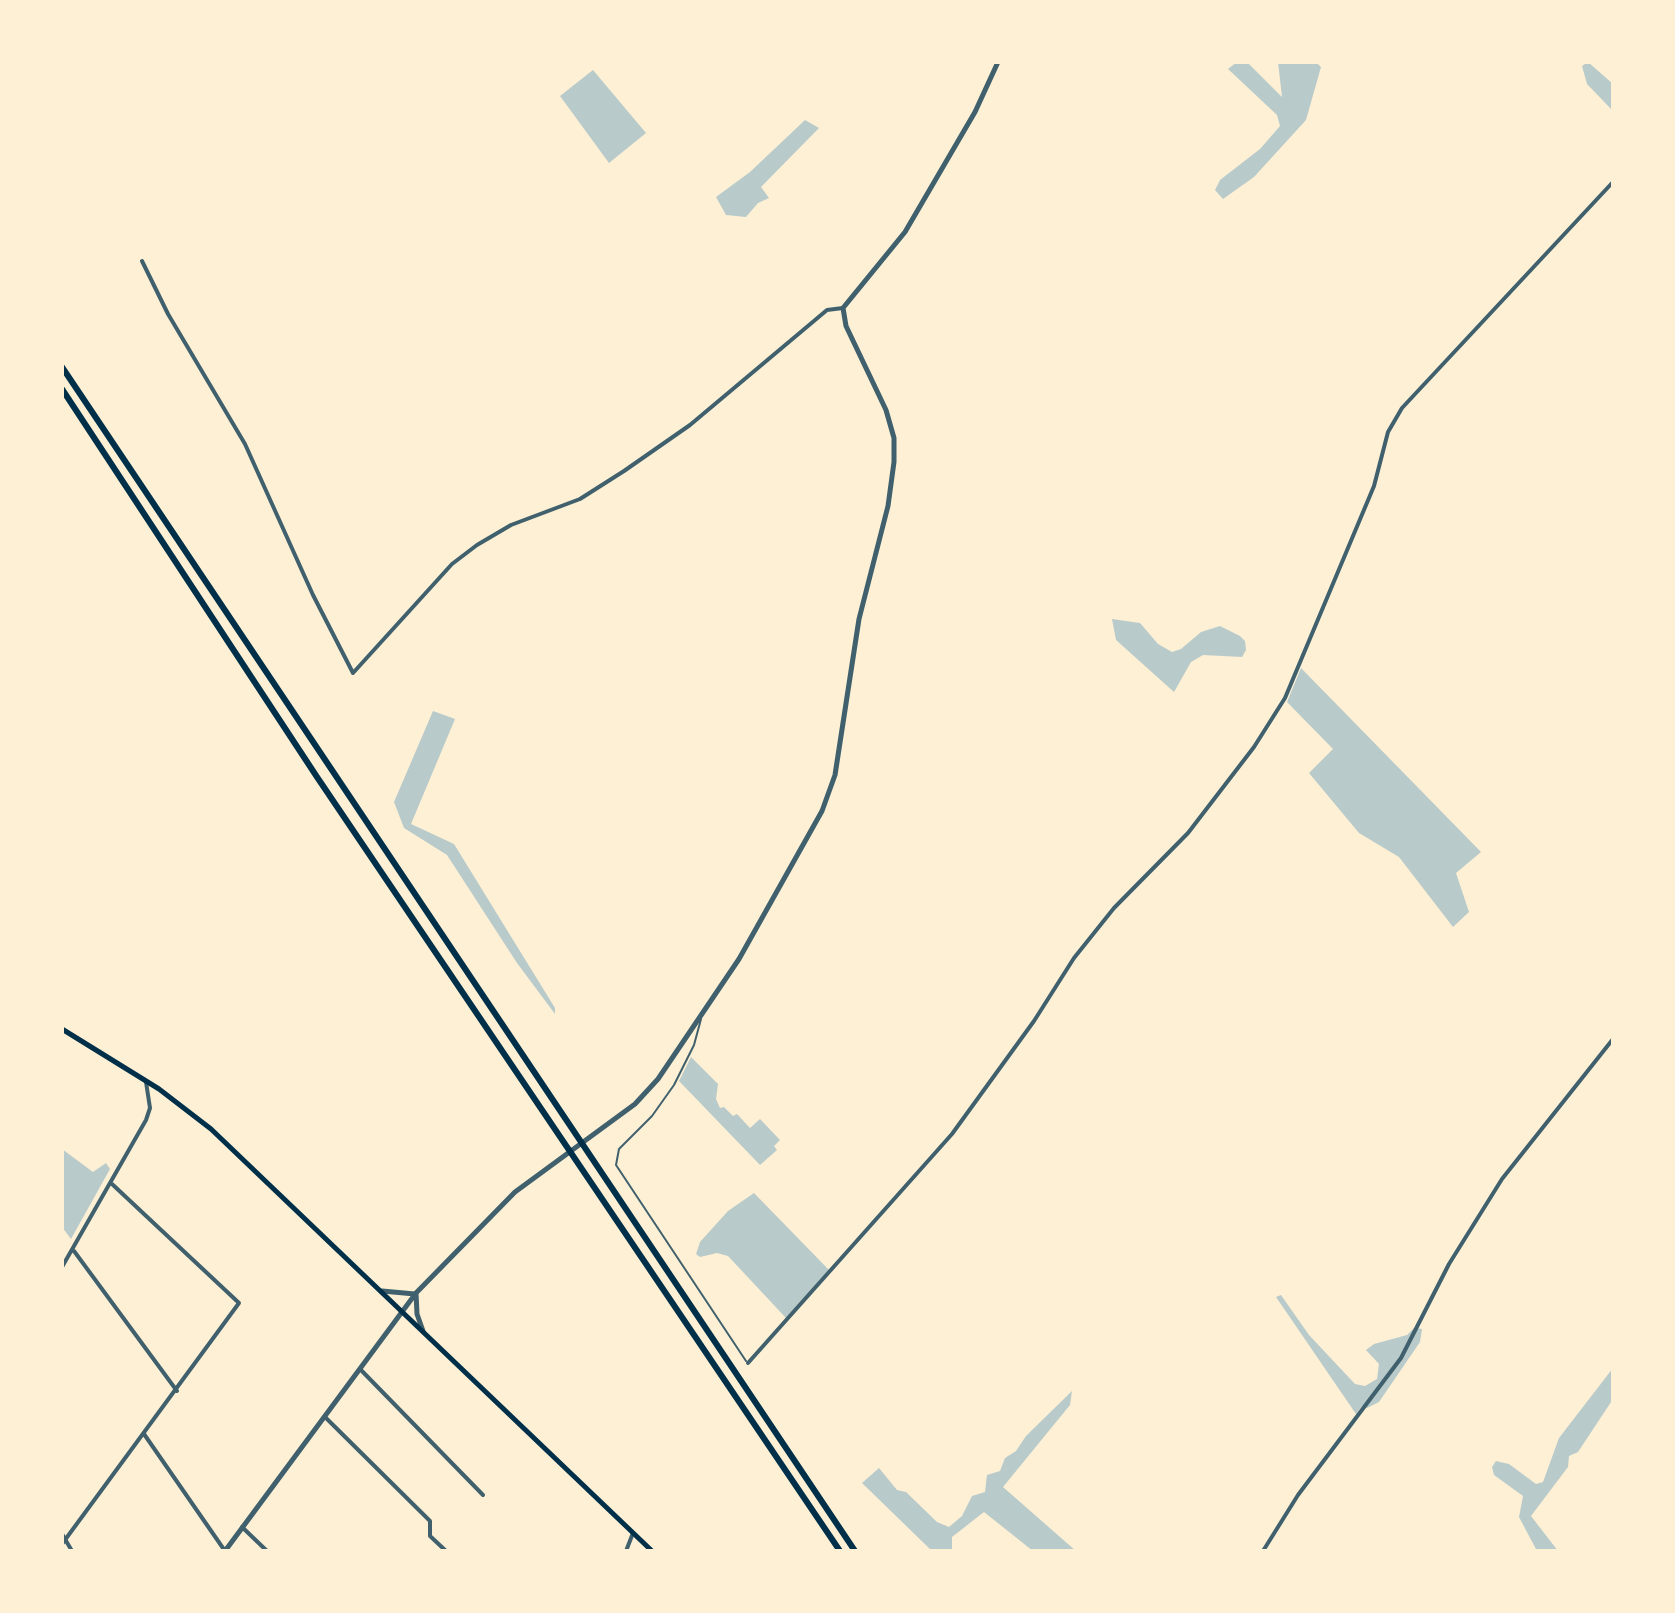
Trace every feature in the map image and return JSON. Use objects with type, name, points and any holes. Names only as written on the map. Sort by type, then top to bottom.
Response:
[{"type":"highway","points":[[62,367],[855,1551]]},
{"type":"highway","points":[[62,389],[317,777],[840,1551]]},
{"type":"main road","points":[[62,1029],[145,1081],[211,1129],[652,1551]]},
{"type":"street","points":[[144,1434],[225,1551],[416,1293],[515,1192],[635,1104],[658,1079],[702,1014],[772,901],[822,811],[835,775],[859,619],[888,506],[894,462],[894,438],[886,410],[846,326],[843,308],[854,290],[905,232],[975,112],[998,62]]},
{"type":"street","points":[[748,1363],[952,1134],[1034,1021],[1074,958],[1114,908],[1188,833],[1254,747],[1285,698],[1374,486],[1388,432],[1402,408],[1613,182]]},
{"type":"street","points":[[142,261],[168,314],[245,444],[313,595],[353,673],[452,564],[477,545],[511,525],[580,499],[624,471],[690,425],[827,310],[843,308]]},
{"type":"street","points":[[1263,1551],[1298,1495],[1401,1358],[1449,1264],[1502,1179],[1613,1039]]},
{"type":"street","points":[[62,1267],[112,1184],[114,1171],[146,1120],[150,1108],[145,1081]]},
{"type":"street","points":[[64,1542],[239,1303],[112,1184]]},
{"type":"street","points":[[74,1250],[177,1391]]},
{"type":"street","points":[[381,1291],[416,1293]]},
{"type":"street","points":[[416,1293],[417,1314],[423,1331]]},
{"type":"street","points":[[360,1369],[483,1495]]},
{"type":"street","points":[[325,1417],[430,1521],[430,1536],[446,1551]]},
{"type":"street","points":[[242,1527],[267,1551]]},
{"type":"street","points":[[626,1551],[633,1533]]},
{"type":"street","points":[[62,1534],[72,1551]]},
{"type":"lane","points":[[702,1014],[694,1045],[674,1085],[652,1116],[619,1149],[616,1165],[748,1363]]},
{"type":"shaded area","points":[[1237,62],[1247,62],[1282,97],[1278,62],[1316,62],[1321,67],[1306,120],[1254,177],[1223,199],[1215,190],[1220,180],[1260,149],[1280,126],[1277,115],[1228,69]]},
{"type":"shaded area","points":[[1588,62],[1613,84],[1613,111],[1587,84],[1582,66]]},
{"type":"shaded area","points":[[593,70],[646,133],[609,163],[560,96]]},
{"type":"shaded area","points":[[805,120],[819,128],[761,187],[769,198],[758,203],[746,217],[726,215],[716,197],[750,172]]},
{"type":"shaded area","points":[[1112,619],[1140,623],[1158,644],[1172,652],[1181,649],[1201,632],[1220,626],[1240,636],[1245,641],[1246,650],[1242,657],[1203,655],[1191,662],[1174,692],[1116,640]]},
{"type":"shaded area","points":[[1301,668],[1481,852],[1456,873],[1469,912],[1453,927],[1399,857],[1359,833],[1309,773],[1333,749],[1287,702]]},
{"type":"shaded area","points":[[433,711],[455,719],[411,824],[454,844],[555,1008],[555,1014],[517,963],[447,855],[404,828],[394,802]]},
{"type":"shaded area","points":[[691,1057],[718,1084],[716,1099],[720,1108],[724,1107],[733,1116],[737,1114],[750,1128],[760,1119],[780,1140],[774,1146],[777,1150],[760,1165],[679,1081]]},
{"type":"shaded area","points":[[62,1149],[93,1172],[106,1163],[110,1169],[71,1239],[62,1227]]},
{"type":"shaded area","points":[[754,1193],[829,1270],[786,1318],[728,1256],[717,1253],[700,1257],[696,1254],[700,1242],[728,1211]]},
{"type":"shaded area","points":[[1281,1295],[1309,1335],[1355,1384],[1365,1386],[1377,1379],[1379,1364],[1366,1350],[1374,1344],[1407,1335],[1414,1328],[1422,1329],[1420,1342],[1379,1402],[1367,1408],[1362,1406],[1356,1414],[1276,1297]]},
{"type":"shaded area","points":[[1613,1368],[1613,1399],[1578,1452],[1569,1456],[1568,1467],[1531,1516],[1558,1551],[1537,1551],[1519,1517],[1523,1496],[1494,1475],[1492,1467],[1496,1461],[1509,1464],[1536,1484],[1543,1482],[1559,1438]]},
{"type":"shaded area","points":[[1072,1391],[1070,1405],[1003,1487],[1076,1551],[1033,1551],[984,1512],[952,1537],[952,1551],[932,1551],[862,1483],[879,1468],[897,1490],[906,1492],[937,1522],[949,1527],[962,1516],[972,1496],[985,1492],[987,1475],[1000,1471],[1005,1458],[1016,1451],[1026,1436]]}]
